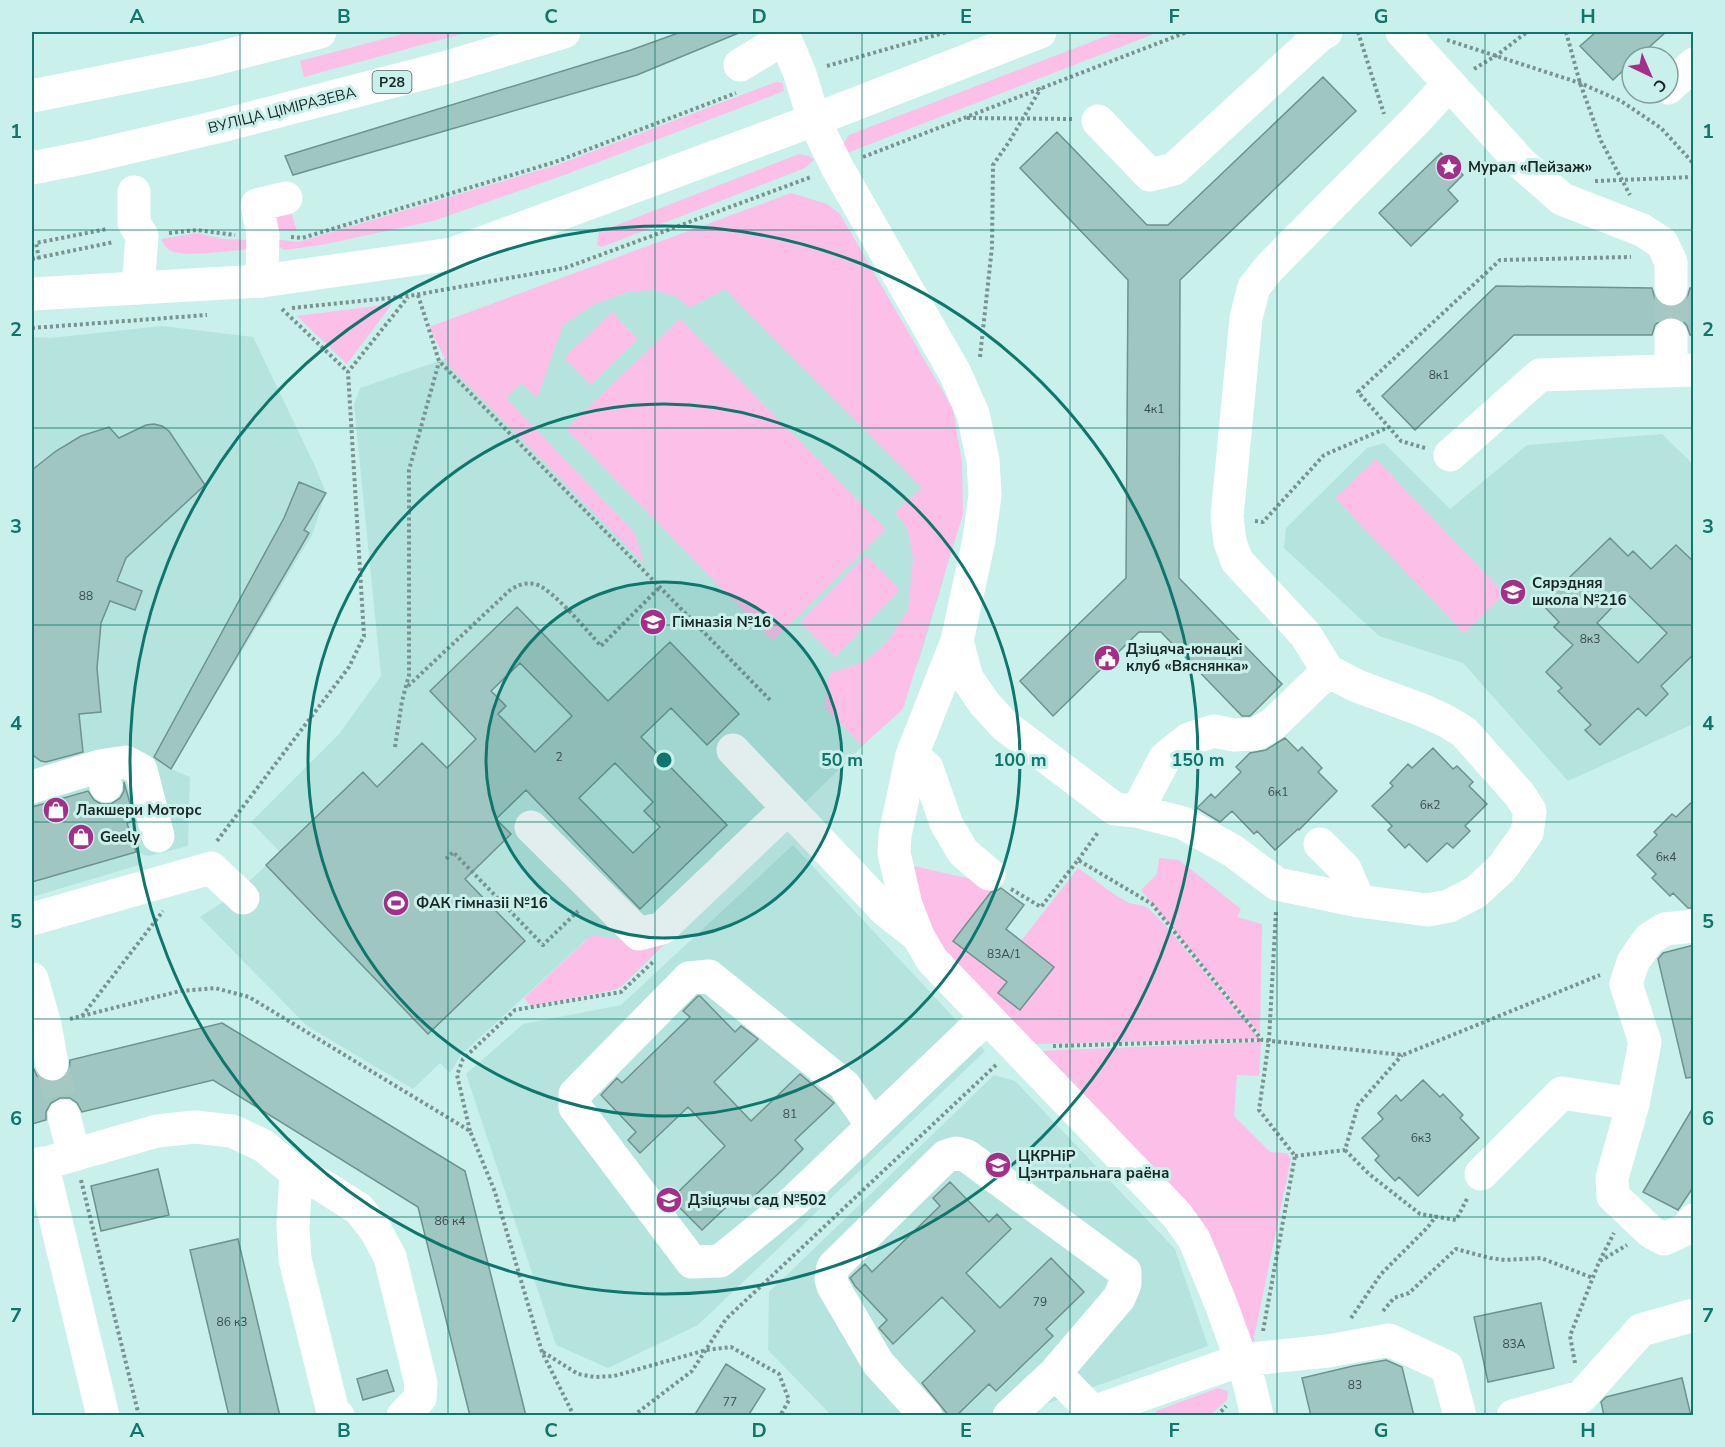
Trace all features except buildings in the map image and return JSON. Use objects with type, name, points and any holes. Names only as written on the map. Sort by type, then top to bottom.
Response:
[{"type":"main road","points":[[32,96],[207,62],[320,32]]},
{"type":"main road","name":"ВУЛІЦА ЦІМІРАЗЕВА","points":[[32,168],[217,127],[444,69],[564,32]]},
{"type":"main road","points":[[32,294],[262,280],[452,254],[814,120],[1017,37],[1040,32]]},
{"type":"main road","points":[[1098,121],[1150,175],[1174,170],[1320,35],[1326,32]]},
{"type":"main road","points":[[1402,32],[1522,164],[1562,199],[1642,230],[1662,243],[1671,262],[1671,289]]},
{"type":"main road","points":[[795,35],[800,74],[814,120],[837,167],[955,374],[973,414],[983,460],[985,495],[980,540],[957,641],[912,755],[899,812],[894,853],[906,905],[918,936],[932,960],[1177,1215],[1194,1239],[1249,1366],[1257,1416]]},
{"type":"main road","points":[[741,78],[795,35]]},
{"type":"main road","points":[[1680,77],[1694,64]]},
{"type":"main road","points":[[957,641],[967,678],[984,703],[1004,725],[1126,810],[1183,823],[1233,851],[1277,884],[1359,901],[1428,910],[1449,906],[1476,892],[1502,868],[1527,833],[1530,811],[1520,795],[1464,732],[1438,717],[1357,686],[1328,671],[1305,634],[1237,561],[1230,542],[1227,517],[1246,318],[1254,287],[1270,267],[1449,84]]},
{"type":"main road","points":[[262,280],[263,235],[257,205],[286,198]]},
{"type":"main road","points":[[137,217],[138,288]]},
{"type":"main road","points":[[1450,455],[1540,375],[1682,370],[1671,334]]},
{"type":"main road","points":[[1126,810],[1165,758],[1189,740],[1214,731],[1234,735],[1256,734],[1273,724],[1328,671]]},
{"type":"main road","points":[[733,750],[885,910],[918,936]]},
{"type":"main road","points":[[912,755],[927,768],[946,823],[963,852],[989,874]]},
{"type":"main road","points":[[32,787],[103,776],[126,762],[141,770],[158,836]]},
{"type":"main road","points":[[531,827],[639,934],[662,928],[788,808]]},
{"type":"main road","points":[[1320,844],[1345,869],[1359,901]]},
{"type":"main road","points":[[32,919],[211,868],[243,898]]},
{"type":"main road","points":[[1694,926],[1665,930],[1649,939],[1633,962],[1626,984],[1645,1042],[1633,1104],[1612,1178],[1613,1196],[1651,1232],[1664,1239],[1686,1229],[1694,1220]]},
{"type":"main road","points":[[872,1125],[844,1085],[709,976],[689,978],[575,1094],[575,1107],[692,1262],[720,1261],[794,1201],[987,1017]]},
{"type":"main road","points":[[32,979],[45,1025],[52,1064]]},
{"type":"main road","points":[[1481,1174],[1562,1093],[1633,1104]]},
{"type":"main road","points":[[64,1116],[74,1155]]},
{"type":"main road","points":[[103,1416],[37,1165],[157,1131],[195,1127],[232,1131],[264,1146],[296,1173],[323,1186],[359,1209],[376,1230],[390,1257],[421,1383],[420,1398],[402,1416]]},
{"type":"main road","points":[[926,1416],[878,1363],[831,1279],[833,1266],[946,1156],[956,1153],[967,1156],[1125,1272],[1125,1284],[1119,1298],[1055,1373],[1009,1416]]},
{"type":"main road","points":[[296,1173],[293,1226],[295,1259],[327,1392],[333,1412],[338,1416]]},
{"type":"main road","points":[[1513,1416],[1581,1397],[1641,1330],[1694,1315]]},
{"type":"main road","points":[[1055,1373],[1092,1414],[1249,1366],[1389,1340],[1447,1367],[1460,1416]]},
{"type":"path","points":[[800,74],[947,32]]},
{"type":"path","points":[[1358,32],[1393,142]]},
{"type":"path","points":[[1449,84],[1497,55],[1527,32]]},
{"type":"path","points":[[1566,32],[1580,83],[1601,141],[1633,200]]},
{"type":"path","points":[[1443,38],[1580,83],[1621,101],[1661,128],[1694,164]]},
{"type":"path","points":[[39,259],[36,243],[137,217],[231,236],[263,235],[302,238],[555,162],[741,78]]},
{"type":"path","points":[[980,359],[992,247],[993,165],[1042,87]]},
{"type":"path","points":[[963,118],[1022,120],[1056,118],[1098,121]]},
{"type":"path","points":[[1587,181],[1694,177]]},
{"type":"path","points":[[32,259],[39,259],[137,217]]},
{"type":"path","points":[[1450,455],[1401,441],[1358,392],[1500,260],[1668,256]]},
{"type":"path","points":[[418,295],[439,361],[771,701]]},
{"type":"path","points":[[193,873],[349,667],[364,636],[348,372],[409,296]]},
{"type":"path","points":[[282,309],[348,372]]},
{"type":"path","points":[[32,328],[52,326]]},
{"type":"path","points":[[395,747],[402,701],[410,675],[409,470],[439,361]]},
{"type":"path","points":[[1227,517],[1263,522],[1324,455],[1389,427]]},
{"type":"path","points":[[406,687],[508,591],[518,585],[535,584],[549,591],[602,646],[660,588]]},
{"type":"path","points":[[989,874],[1041,907],[1078,860],[1126,810]]},
{"type":"path","points":[[446,859],[453,852],[543,945],[597,893]]},
{"type":"path","points":[[1078,860],[1152,904],[1262,1040]]},
{"type":"path","points":[[1277,884],[1269,1040],[1259,1110],[1296,1156]]},
{"type":"path","points":[[82,1016],[165,909]]},
{"type":"path","points":[[574,1416],[542,1352],[495,1192],[470,1131],[457,1075],[463,1059],[515,1010],[621,992],[655,960]]},
{"type":"path","points":[[1345,1150],[1358,1105],[1403,1055],[1633,962]]},
{"type":"path","points":[[45,1025],[180,991],[215,988],[249,997],[470,1131]]},
{"type":"path","points":[[633,1416],[692,1371],[726,1319],[1015,1046],[1269,1040],[1403,1055]]},
{"type":"path","points":[[1296,1156],[1345,1150]]},
{"type":"path","points":[[1345,1150],[1369,1174],[1420,1214],[1456,1220],[1481,1174]]},
{"type":"path","points":[[74,1155],[139,1416]]},
{"type":"path","points":[[1217,1416],[1249,1366],[1296,1156]]},
{"type":"path","points":[[1581,1397],[1570,1336],[1599,1262],[1628,1208]]},
{"type":"path","points":[[1328,1351],[1381,1274],[1436,1216]]},
{"type":"path","points":[[1381,1314],[1394,1298],[1409,1293],[1456,1249],[1505,1260],[1541,1258],[1593,1278]]},
{"type":"path","points":[[542,1352],[578,1374],[595,1377],[614,1376],[706,1350],[731,1347],[779,1374],[789,1400],[780,1416]]},
{"type":"shaded area","points":[[410,32],[469,32],[304,77],[300,61]]},
{"type":"shaded area","points":[[1117,32],[1159,32],[847,153],[839,150],[849,135]]},
{"type":"shaded area","points":[[776,82],[783,83],[784,91],[567,174],[433,221],[321,245],[285,250],[276,245],[272,239],[298,242],[557,165]]},
{"type":"shaded area","points":[[799,154],[809,156],[814,160],[805,168],[602,247],[597,245],[599,232]]},
{"type":"shaded area","points":[[791,193],[827,204],[840,214],[953,409],[962,462],[963,514],[903,709],[862,746],[825,708],[829,673],[865,661],[887,642],[908,610],[913,559],[907,528],[895,512],[922,488],[725,289],[689,308],[677,297],[653,290],[627,292],[593,305],[563,325],[537,398],[521,383],[506,398],[634,532],[645,564],[448,365],[429,327]]},
{"type":"shaded area","points":[[288,203],[297,231],[269,230],[274,205]]},
{"type":"shaded area","name":"Гімназія №16","points":[[832,208],[960,512],[942,584],[919,660],[892,717],[626,979],[587,939],[461,1055],[450,1073],[440,1063],[413,1089],[307,1026],[200,917],[238,892],[280,852],[251,822],[339,734],[381,676],[354,405],[360,388],[439,361]]},
{"type":"shaded area","points":[[197,233],[223,239],[250,240],[252,249],[201,254],[181,253],[169,250],[161,239]]},
{"type":"shaded area","points":[[392,304],[347,364],[297,316]]},
{"type":"shaded area","points":[[612,312],[638,339],[591,385],[564,358]]},
{"type":"shaded area","points":[[680,319],[886,529],[773,641],[566,429]]},
{"type":"shaded area","points":[[162,326],[253,337],[326,493],[312,535],[171,769],[190,777],[188,846],[149,856],[135,852],[139,865],[32,897],[32,337],[50,338]]},
{"type":"shaded area","name":"Сярэдняя школа №216","points":[[1662,434],[1693,464],[1693,724],[1568,781],[1463,663],[1379,636],[1284,548],[1286,528],[1367,448],[1384,443],[1450,509],[1527,445]]},
{"type":"shaded area","points":[[1376,459],[1505,594],[1464,633],[1335,498]]},
{"type":"shaded area","points":[[866,555],[900,590],[835,657],[800,622]]},
{"type":"shaded area","name":"Дзіцячы сад №502","points":[[793,845],[985,1051],[698,1325],[608,1368],[556,1345],[466,1074],[523,1024],[621,1005]]},
{"type":"shaded area","points":[[1159,858],[1179,860],[1241,909],[1237,917],[1262,924],[1260,1034],[1141,890],[1157,874]]},
{"type":"shaded area","points":[[909,865],[997,885],[954,941],[1007,982],[998,993],[1020,1010],[1054,967],[1021,941],[1078,868],[1129,903],[1147,907],[1166,926],[1260,1039],[1032,1044],[938,947]]},
{"type":"shaded area","points":[[592,935],[634,941],[667,942],[622,986],[614,990],[531,1006],[524,998]]},
{"type":"shaded area","points":[[1261,1042],[1259,1076],[1237,1075],[1234,1116],[1270,1152],[1287,1153],[1291,1158],[1253,1343],[1241,1321],[1218,1251],[1202,1229],[1038,1051]]},
{"type":"shaded area","name":"ЦКРНіР Цэнтральнага раёна","points":[[994,1075],[1015,1081],[1175,1249],[1208,1346],[1043,1405],[1036,1416],[831,1415],[768,1350],[769,1292]]},
{"type":"shaded area","points":[[1218,1388],[1228,1391],[1227,1400],[1210,1415],[1156,1415],[1156,1411]]},
{"type":"tunnel","points":[[1671,289],[1671,335]]},
{"type":"tunnel","points":[[52,1064],[64,1116]]},
{"type":"place","name":"Мурал «Пейзаж»","points":[[1449,167]]},
{"type":"place","name":"Сярэдняя школа №216","points":[[1513,592]]},
{"type":"place","name":"Гімназія №16","points":[[653,622]]},
{"type":"place","name":"Дзіцяча-юнацкі клуб «Вяснянка»","points":[[1107,658]]},
{"type":"place","name":"Лакшери Моторс","points":[[56,810]]},
{"type":"place","name":"Geely","points":[[81,837]]},
{"type":"place","name":"ФАК гімназіі №16","points":[[396,903]]},
{"type":"place","name":"ЦКРНіР Цэнтральнага раёна","points":[[998,1165]]},
{"type":"place","name":"Дзіцячы сад №502","points":[[669,1200]]}]
